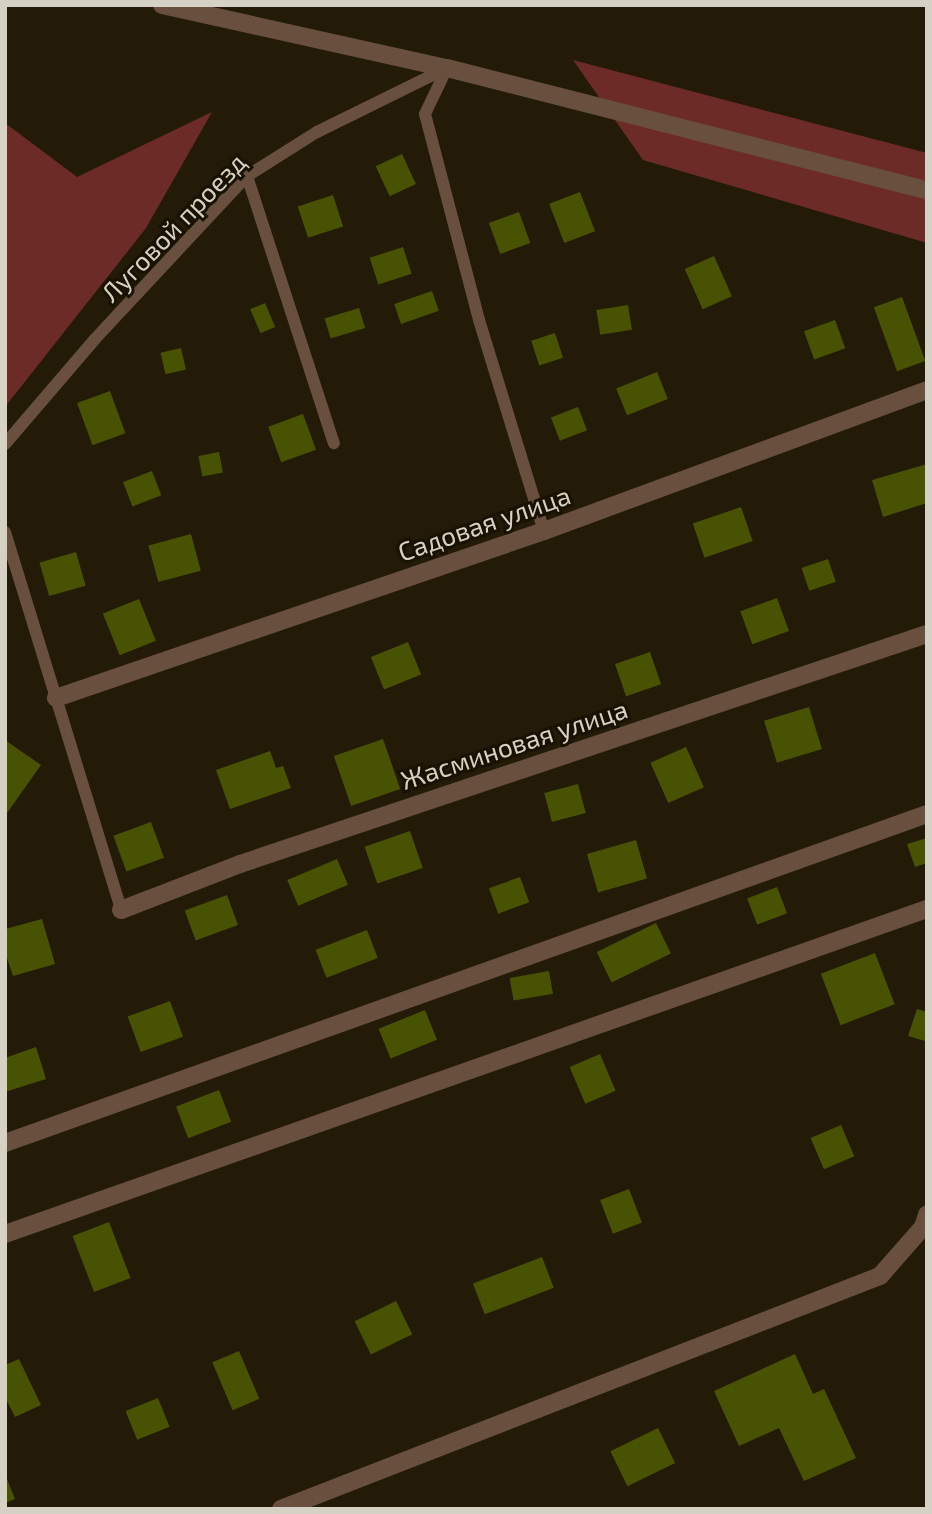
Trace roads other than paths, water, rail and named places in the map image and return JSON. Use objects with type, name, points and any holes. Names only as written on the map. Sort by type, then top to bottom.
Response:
[{"type":"street","points":[[162,5],[446,68],[927,190]]},
{"type":"street","name":"Садовая улица","points":[[56,698],[544,531],[927,390]]},
{"type":"street","name":"Жасминовая улица","points":[[121,910],[240,863],[927,634]]},
{"type":"street","points":[[5,1143],[927,814]]},
{"type":"street","points":[[5,1234],[927,909]]},
{"type":"street","points":[[281,1509],[880,1276],[923,1227],[927,1216]]},
{"type":"lane","name":"Луговой проезд","points":[[5,444],[94,340],[247,176],[317,132],[446,68]]},
{"type":"lane","points":[[446,68],[425,114],[479,320],[544,531]]},
{"type":"lane","points":[[247,176],[334,443]]},
{"type":"lane","points":[[5,531],[121,910]]}]
